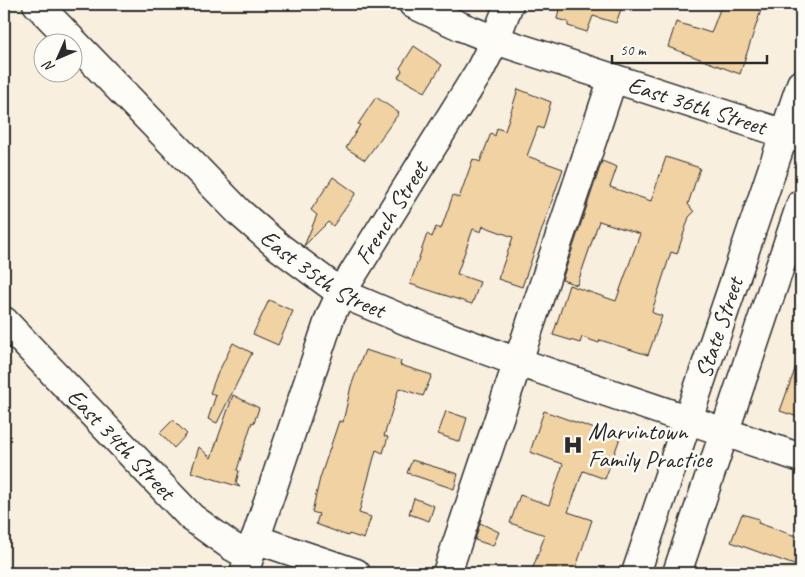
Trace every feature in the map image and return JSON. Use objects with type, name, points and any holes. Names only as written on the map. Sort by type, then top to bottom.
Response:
[{"type":"street","name":"East 35th Street","points":[[37,4],[239,212],[279,247],[341,293],[419,326],[518,362],[801,458]]},
{"type":"street","name":"East 36th Street","points":[[413,4],[495,40],[793,136]]},
{"type":"street","name":"French Street","points":[[249,556],[330,317],[341,293],[452,118],[495,40],[509,4]]},
{"type":"street","points":[[447,573],[613,78]]},
{"type":"street","name":"State Street","points":[[636,573],[688,420],[793,136],[801,84]]},
{"type":"street","name":"State Street","points":[[676,573],[801,204]]},
{"type":"street","name":"East 34th Street","points":[[4,320],[191,517],[231,546],[249,556],[356,573]]},
{"type":"building","points":[[560,4],[623,4],[616,23],[593,16],[587,32],[568,26],[568,22],[557,19]]},
{"type":"building","points":[[722,4],[763,4],[740,74],[668,47],[676,22],[711,33]]},
{"type":"building","points":[[414,46],[442,65],[425,92],[398,77],[402,71],[400,68]]},
{"type":"building","points":[[518,89],[551,102],[543,129],[538,127],[527,156],[563,169],[522,287],[498,279],[513,237],[483,226],[481,232],[473,229],[457,274],[480,282],[472,304],[410,284],[427,234],[432,237],[436,227],[441,229],[453,195],[459,198],[473,159],[480,162],[491,133],[495,136],[497,128],[505,131]]},
{"type":"building","points":[[376,97],[399,113],[365,160],[346,148],[360,125],[358,124]]},
{"type":"building","points":[[666,157],[700,168],[688,204],[694,212],[689,217],[677,254],[671,252],[652,311],[662,316],[648,355],[600,340],[599,343],[582,337],[580,343],[553,335],[569,285],[616,301],[640,234],[599,221],[577,285],[562,280],[602,161],[617,167],[610,187],[651,201]]},
{"type":"building","points":[[333,177],[356,193],[333,226],[328,222],[304,246],[317,215],[311,210]]},
{"type":"building","points":[[269,300],[293,311],[278,345],[253,334]]},
{"type":"building","points":[[233,343],[252,353],[217,423],[208,419],[216,395],[210,393]]},
{"type":"building","points":[[365,350],[401,361],[400,365],[432,375],[423,396],[399,388],[384,436],[388,437],[383,453],[376,450],[359,513],[371,517],[364,539],[349,534],[348,536],[316,524],[319,514],[312,512],[320,478],[339,421],[343,422],[351,386]]},
{"type":"building","points":[[799,358],[801,358],[801,418],[780,411]]},
{"type":"building","points":[[233,395],[259,408],[254,423],[252,422],[237,470],[239,471],[236,483],[240,487],[191,472],[199,447],[211,458]]},
{"type":"building","points":[[446,411],[467,418],[460,442],[438,434]]},
{"type":"building","points":[[544,411],[620,438],[605,479],[583,471],[568,512],[592,520],[574,573],[531,573],[545,535],[510,523],[520,495],[549,505],[563,464],[530,452]]},
{"type":"building","points":[[173,420],[187,434],[174,448],[160,433]]},
{"type":"building","points":[[412,460],[458,474],[454,489],[407,473]]},
{"type":"building","points":[[414,498],[434,506],[429,521],[409,514]]},
{"type":"building","points":[[742,514],[759,519],[758,523],[801,538],[801,553],[797,566],[731,542]]},
{"type":"building","points":[[480,523],[499,532],[493,546],[475,540]]},
{"type":"place","name":"Marvintown Family Practice","points":[[573,445]]}]
